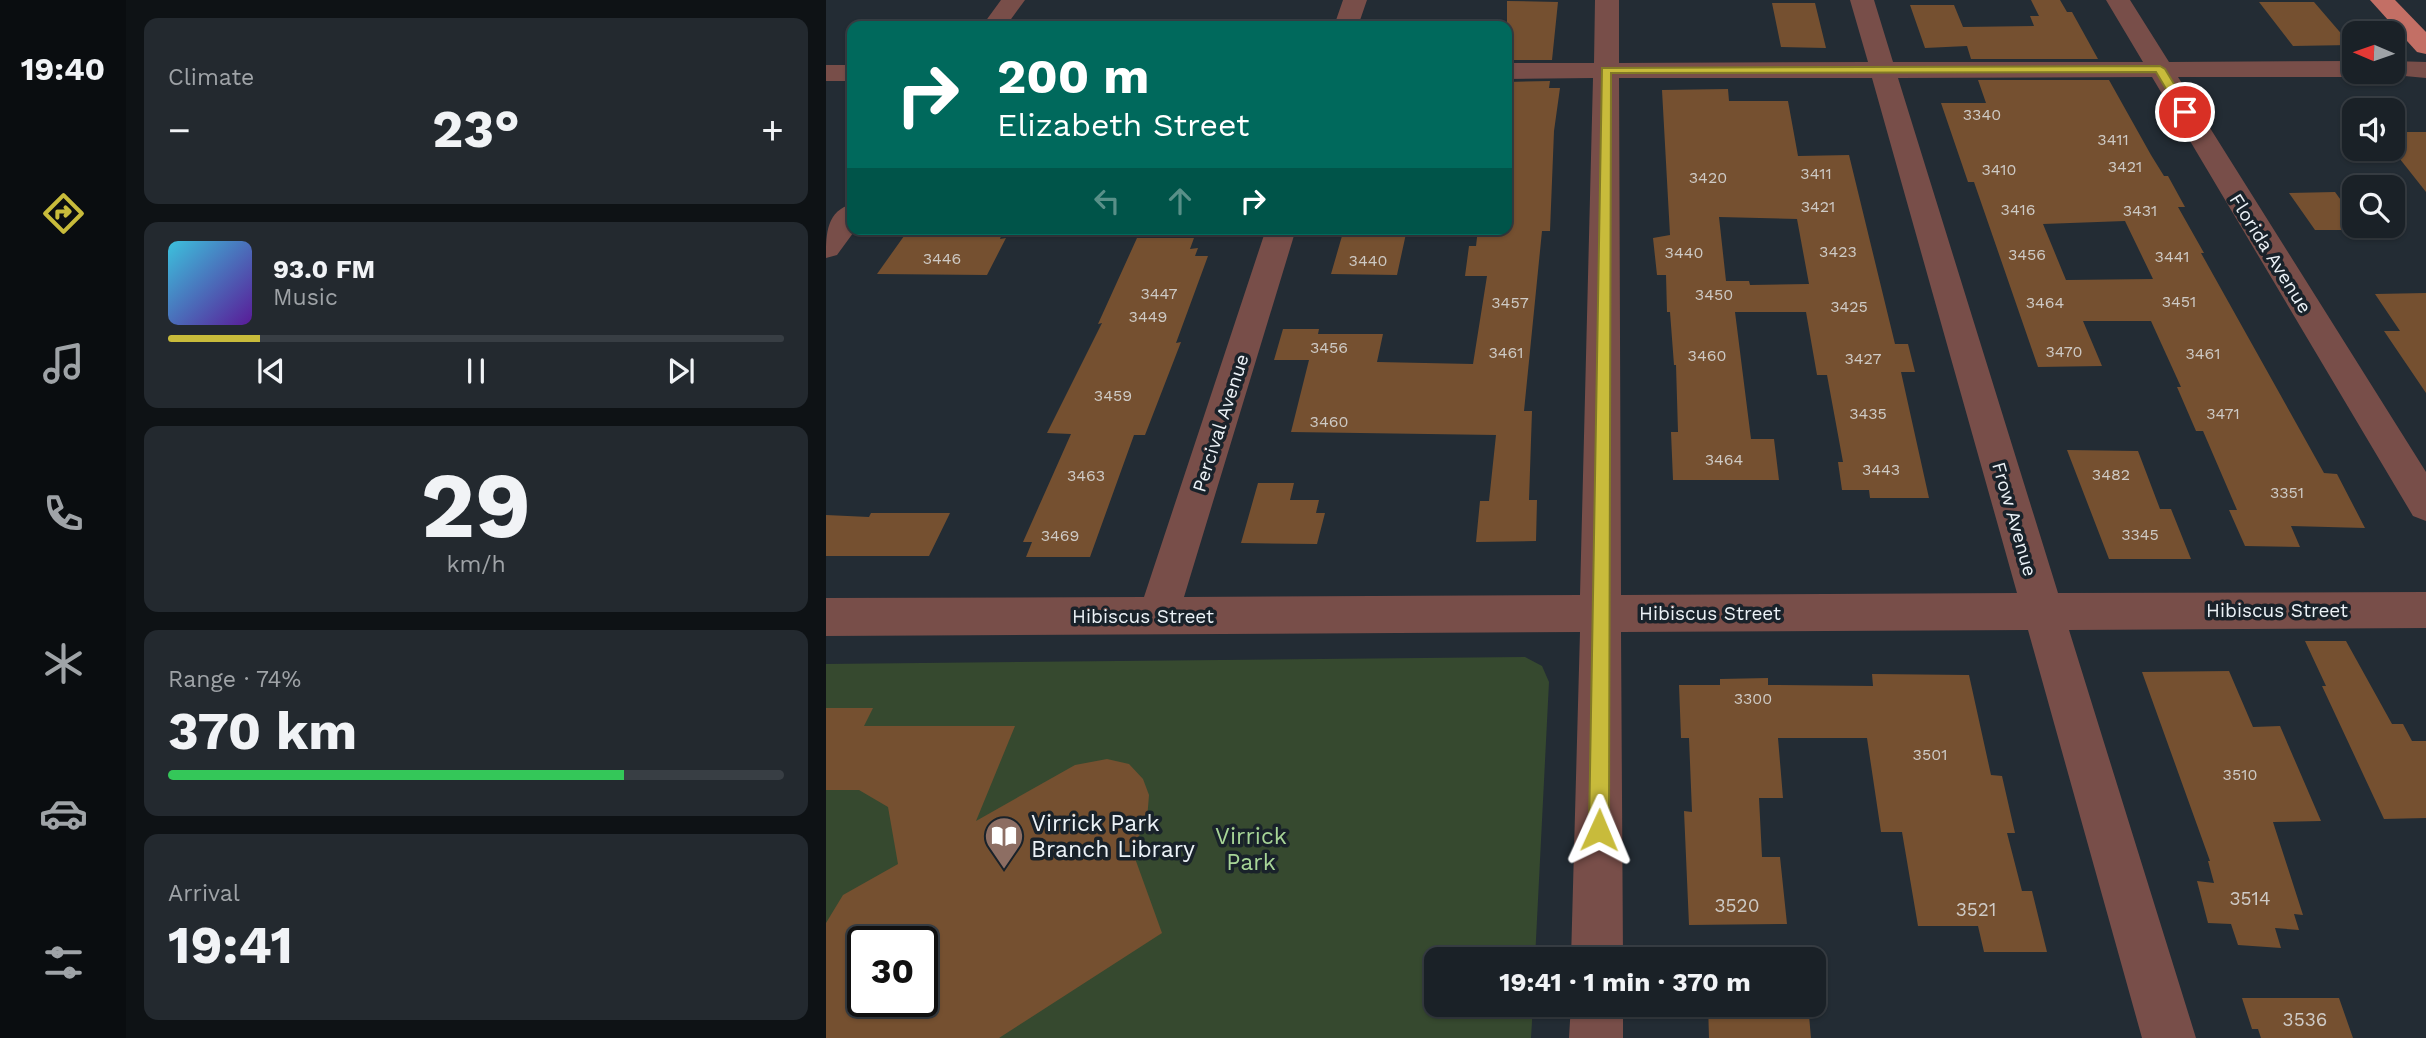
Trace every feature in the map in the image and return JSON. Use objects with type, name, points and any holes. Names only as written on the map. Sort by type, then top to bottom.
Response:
[{"type":"main road","points":[[2359,0],[2378,21]]},
{"type":"main road","points":[[2382,0],[2425,65]]},
{"type":"main road","points":[[2405,47],[2425,65]]},
{"type":"street","points":[[998,21],[1013,0]]},
{"type":"street","points":[[1348,21],[1355,0]]},
{"type":"street","points":[[1597,947],[1607,0]]},
{"type":"street","name":"Frow Avenue","points":[[1862,0],[2169,1038]]},
{"type":"street","name":"Florida Avenue","points":[[2118,0],[2426,505]]},
{"type":"street","points":[[2405,67],[2425,65]]},
{"type":"street","points":[[1512,71],[2342,69]]},
{"type":"street","points":[[826,73],[847,73]]},
{"type":"street","points":[[826,248],[847,221]]},
{"type":"street","name":"Percival Avenue","points":[[1158,616],[1279,235]]},
{"type":"street","name":"Hibiscus Street","points":[[826,617],[2426,610]]},
{"type":"street","points":[[1596,1038],[1597,1017]]},
{"type":"green space","name":"Virrick Park","points":[[1525,657],[1542,666],[1549,682],[1536,947],[1424,947],[1424,1017],[1532,1017],[1531,1038],[826,1038],[826,664]]},
{"type":"building","points":[[2031,0],[2060,0],[2067,12],[2072,12],[2098,59],[1971,59],[1967,46],[1925,48],[1910,5],[1954,5],[1963,27],[2034,26],[2030,16],[2039,16]]},
{"type":"building","points":[[1507,1],[1558,2],[1552,60],[1512,60],[1512,21],[1507,21]]},
{"type":"building","points":[[2259,2],[2314,2],[2342,35],[2342,45],[2293,46]]},
{"type":"building","points":[[1772,3],[1815,3],[1826,48],[1781,47]]},
{"type":"building","points":[[1978,80],[2109,80],[2151,155],[2164,176],[2168,176],[2185,207],[2178,207],[2204,253],[2201,253],[2324,473],[2337,474],[2365,528],[2291,526],[2300,547],[2245,546],[2229,510],[2237,510],[2203,431],[2196,431],[2177,387],[2181,387],[2151,321],[2083,321],[2102,366],[2038,367],[1974,182],[1968,182],[1941,103],[1986,103]],"holes":[[[2125,221],[2153,279],[2066,280],[2043,224]]]},
{"type":"building","points":[[1550,81],[1549,88],[1560,88],[1554,131],[1550,231],[1542,231],[1524,411],[1532,411],[1529,500],[1537,500],[1536,541],[1476,542],[1480,501],[1489,501],[1496,435],[1291,432],[1309,360],[1274,360],[1283,329],[1319,329],[1318,334],[1383,334],[1377,362],[1473,364],[1487,276],[1465,276],[1469,246],[1476,246],[1477,235],[1512,235],[1512,82]]},
{"type":"building","points":[[1728,89],[1729,101],[1788,101],[1798,156],[1849,155],[1895,344],[1908,344],[1915,372],[1901,372],[1929,498],[1870,498],[1869,490],[1842,490],[1838,462],[1843,462],[1827,375],[1817,375],[1806,312],[1735,312],[1751,439],[1774,439],[1779,480],[1673,480],[1671,432],[1678,432],[1676,365],[1670,312],[1667,312],[1666,275],[1657,275],[1653,238],[1670,235],[1662,90]],"holes":[[[1719,217],[1797,219],[1809,284],[1750,285],[1749,281],[1726,281]]]},
{"type":"building","points":[[2405,132],[2426,132],[2426,192],[2401,161],[2405,161]]},
{"type":"building","points":[[2335,192],[2342,202],[2342,230],[2315,230],[2289,193]]},
{"type":"building","points":[[905,235],[1002,235],[1000,239],[1006,238],[987,275],[877,274]]},
{"type":"building","points":[[1342,235],[1406,235],[1397,275],[1331,274]]},
{"type":"building","points":[[1137,238],[1194,238],[1190,249],[1198,248],[1195,256],[1208,256],[1176,343],[1181,342],[1145,435],[1134,435],[1090,557],[1026,557],[1032,542],[1023,542],[1071,434],[1047,433],[1102,323],[1098,324]]},
{"type":"building","points":[[2426,293],[2426,393],[2384,331],[2400,331],[2375,294]]},
{"type":"building","points":[[2067,450],[2138,451],[2160,509],[2171,509],[2191,559],[2109,559]]},
{"type":"building","points":[[1258,483],[1294,483],[1290,500],[1319,500],[1316,513],[1325,513],[1317,544],[1241,543]]},
{"type":"building","points":[[871,513],[950,513],[929,556],[826,556],[826,515],[869,517]]},
{"type":"building","points":[[2305,641],[2346,641],[2392,724],[2403,724],[2412,741],[2426,741],[2426,818],[2384,819],[2322,686],[2326,686]]},
{"type":"building","points":[[2229,671],[2253,727],[2280,726],[2321,821],[2273,822],[2303,915],[2294,914],[2299,930],[2275,928],[2281,948],[2238,945],[2231,924],[2208,923],[2197,881],[2214,883],[2210,861],[2142,672]]},
{"type":"building","points":[[1872,674],[1969,675],[1991,775],[2002,776],[2015,833],[2007,833],[2022,891],[2032,891],[2047,952],[1984,952],[1978,926],[1918,926],[1902,832],[1881,832],[1867,738],[1778,738],[1783,798],[1759,798],[1762,857],[1780,857],[1787,924],[1689,925],[1684,811],[1692,812],[1689,738],[1681,738],[1679,685],[1720,685],[1720,679],[1768,678],[1768,685],[1873,686]]},
{"type":"building","name":"Virrick Park Branch Library","points":[[826,708],[873,708],[864,726],[1015,726],[976,821],[1075,765],[1107,759],[1129,764],[1143,779],[1149,795],[1147,820],[1132,850],[1162,933],[999,1038],[826,1038],[826,923],[843,895],[898,864],[888,807],[859,790],[826,790]]},
{"type":"building","points":[[2242,998],[2339,998],[2353,1038],[2261,1038],[2258,1029],[2252,1029]]},
{"type":"building","points":[[1708,1017],[1809,1017],[1811,1038],[1709,1038]]},
{"type":"place","name":"Virrick Park Branch Library","points":[[1004,870]]},
{"type":"route","points":[[1599,830],[1606,70],[2160,69],[2185,112]]}]
